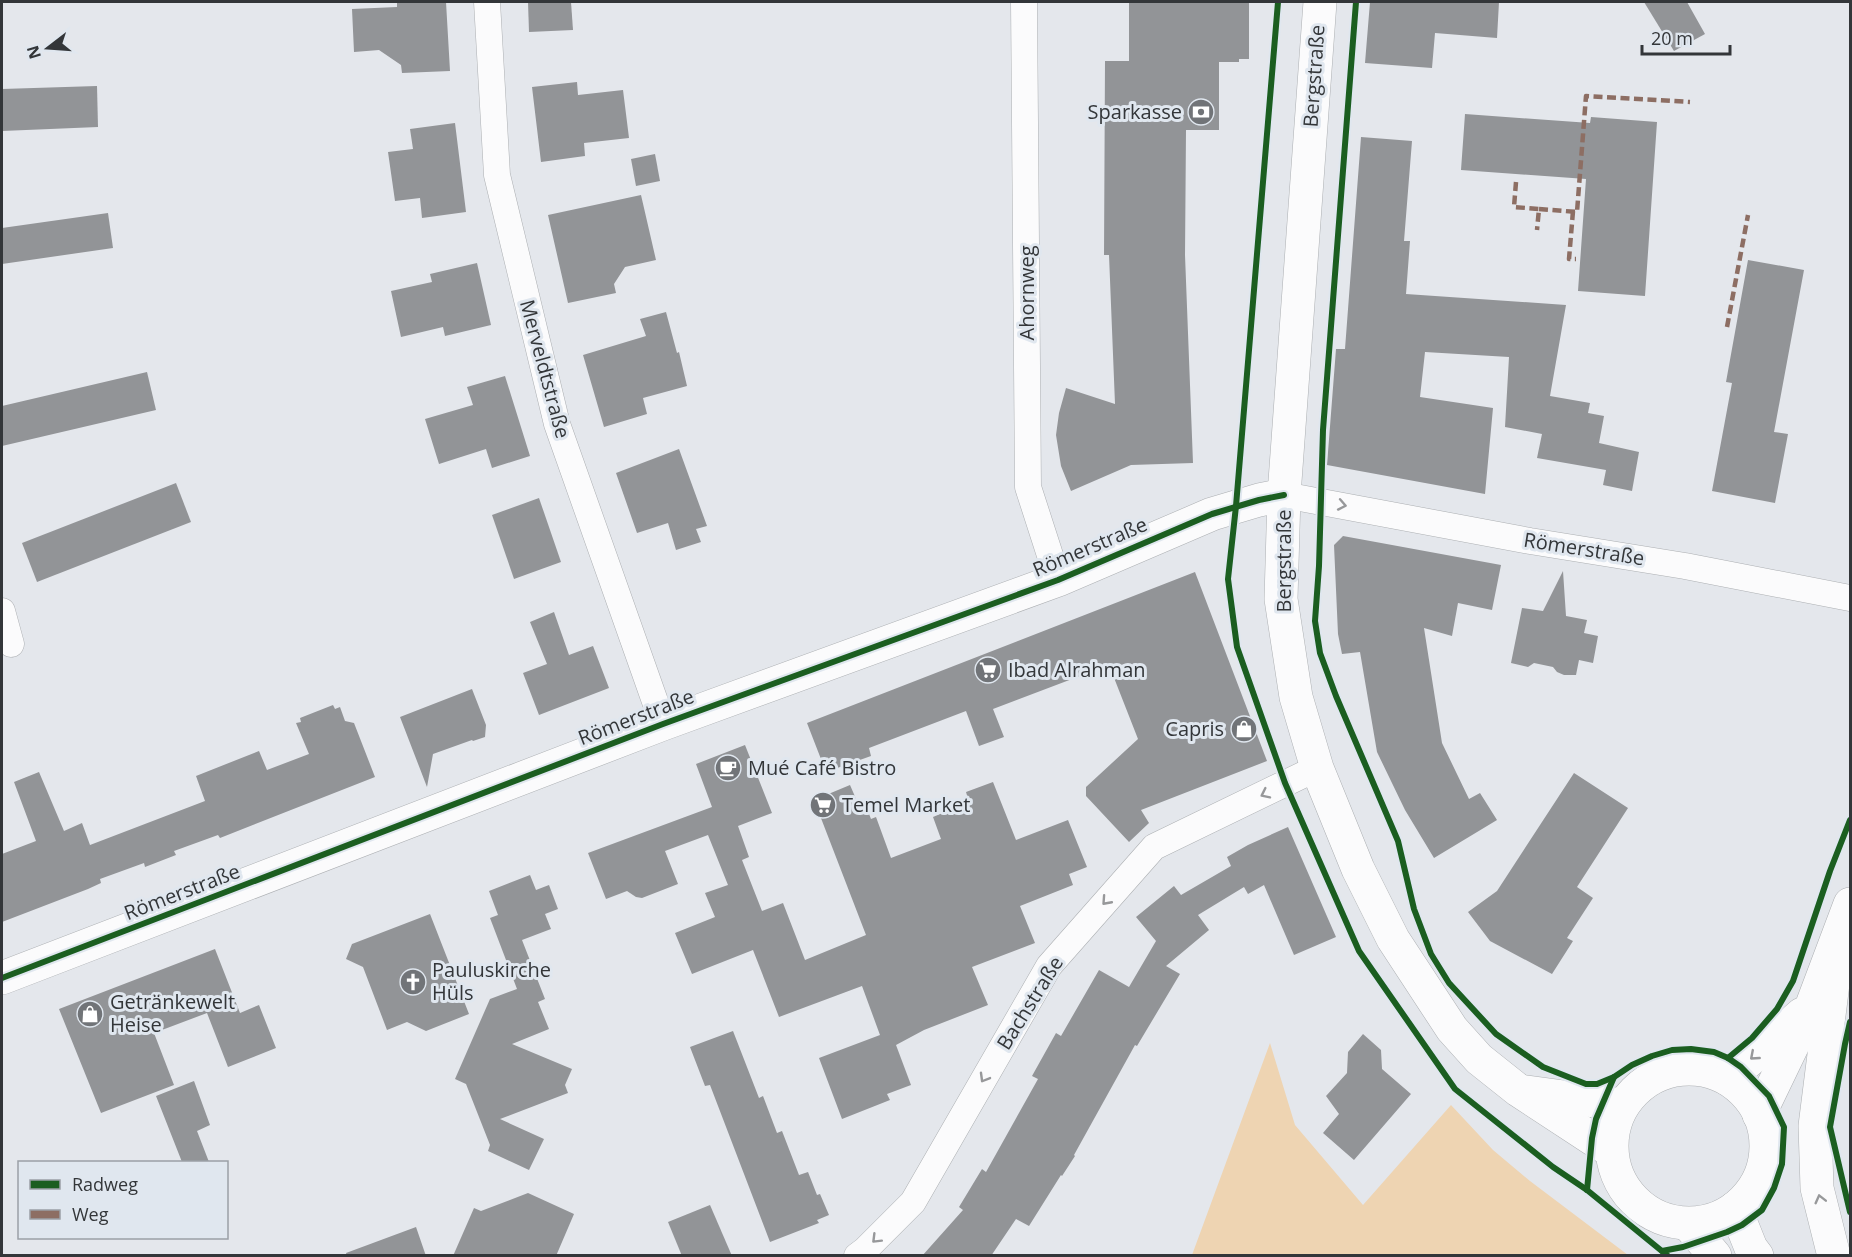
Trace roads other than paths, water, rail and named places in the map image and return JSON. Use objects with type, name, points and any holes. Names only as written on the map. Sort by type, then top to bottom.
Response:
[{"type":"main road","name":"Bergstraße","points":[[1320,2],[1284,495],[1281,599],[1296,697],[1317,768],[1358,869],[1392,939],[1452,1029],[1479,1059],[1518,1090],[1611,1151]]},
{"type":"main road","name":"Römerstraße","points":[[2,978],[663,724],[1058,580],[1212,514],[1284,495]]},
{"type":"main road","points":[[1759,1114],[1812,1005],[1851,904]]},
{"type":"main road","points":[[1834,1256],[1817,1188],[1815,1126],[1839,936]]},
{"type":"main road","points":[[1728,1079],[1812,1005]]},
{"type":"main road","points":[[1700,1070],[1728,1079],[1751,1101],[1759,1114],[1766,1140],[1764,1166],[1753,1190],[1735,1208],[1713,1220],[1688,1224],[1665,1220],[1644,1210],[1628,1194],[1616,1174],[1611,1151],[1613,1127],[1623,1105],[1643,1083],[1670,1071],[1700,1070]]},
{"type":"main road","points":[[1518,1090],[1623,1105]]},
{"type":"main road","points":[[1735,1208],[1751,1248],[1757,1256]]},
{"type":"main road","points":[[1688,1224],[1715,1256]]},
{"type":"street","name":"Merveldtstraße","points":[[487,2],[497,175],[521,277],[557,424],[663,724]]},
{"type":"street","name":"Ahornweg","points":[[1024,2],[1028,487],[1058,580]]},
{"type":"street","name":"Römerstraße","points":[[1284,495],[1530,541],[1652,560],[1851,598]]},
{"type":"street","points":[[2,611],[11,644]]},
{"type":"street","name":"Bachstraße","points":[[857,1256],[913,1202],[1049,966],[1154,847],[1317,768]]},
{"type":"place","name":"Sparkasse","points":[[1201,112]]},
{"type":"place","name":"Ibad Alrahman","points":[[988,670]]},
{"type":"place","name":"Capris","points":[[1244,729]]},
{"type":"place","name":"Mué Café Bistro","points":[[728,768]]},
{"type":"place","name":"Temel Market","points":[[823,805]]},
{"type":"place","name":"Pauluskirche Hüls","points":[[413,982]]},
{"type":"place","name":"Getränkewelt Heise","points":[[90,1014]]}]
